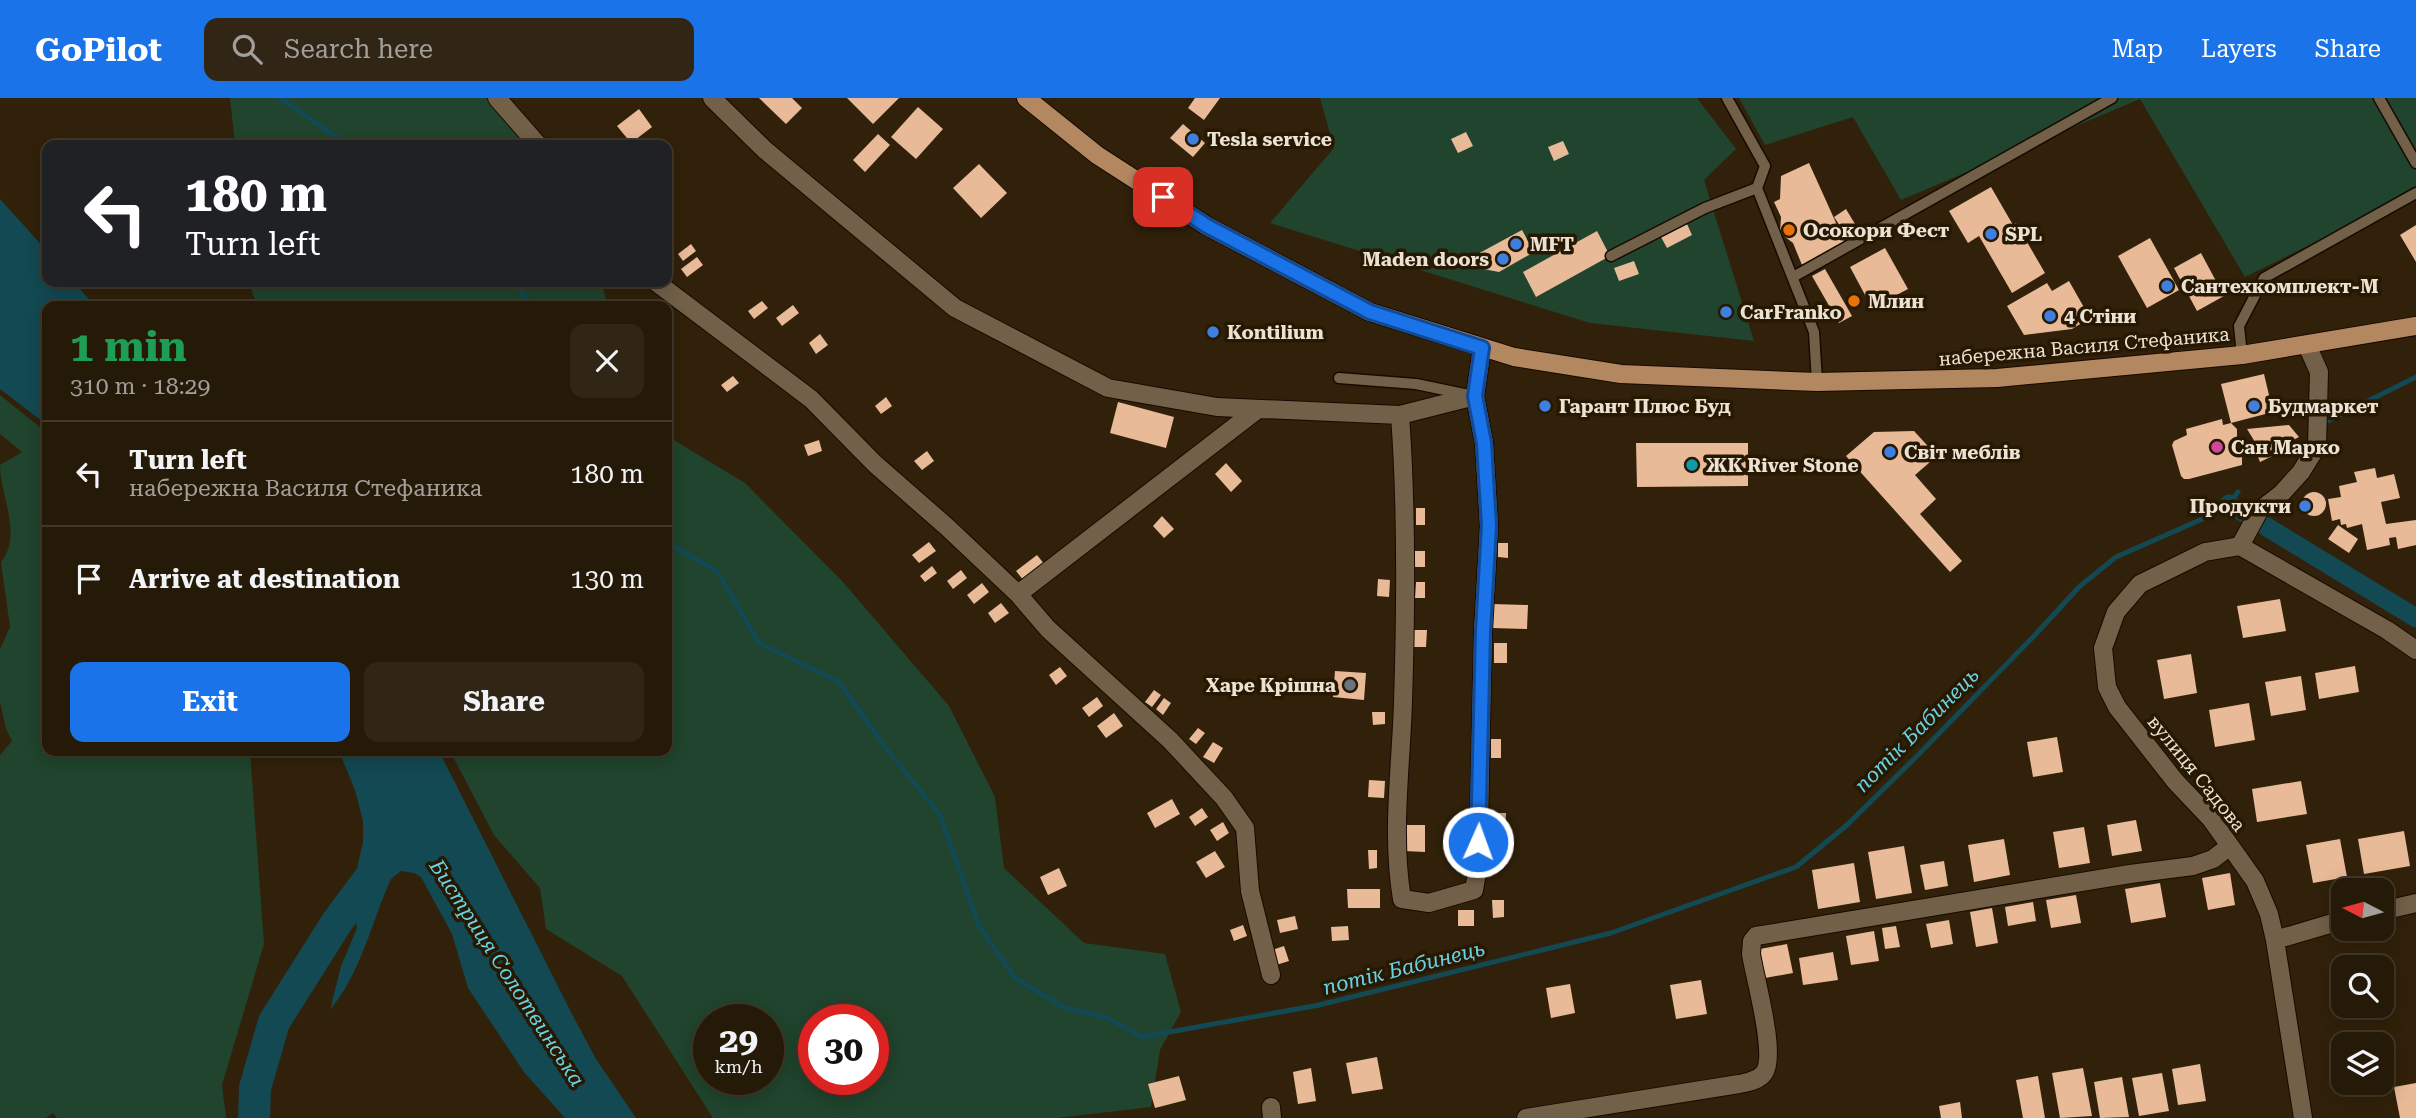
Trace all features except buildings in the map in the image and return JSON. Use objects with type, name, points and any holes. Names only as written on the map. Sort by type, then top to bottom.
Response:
[{"type":"main road","name":"набережна Василя Стефаника","points":[[1026,98],[1097,155],[1207,226],[1370,312],[1514,357],[1620,373],[1817,382],[1997,378],[2242,355],[2416,326]]},
{"type":"street","points":[[497,98],[534,140]]},
{"type":"street","points":[[712,98],[765,150],[955,308],[1108,388],[1217,407],[1400,415],[1475,396]]},
{"type":"street","points":[[663,287],[811,399],[875,464],[1018,594],[1048,629],[1170,740],[1224,798],[1245,828],[1251,891],[1270,975]]},
{"type":"street","points":[[2307,345],[2319,372],[2317,446],[2301,472],[2281,494],[2259,511],[2244,539],[2416,650]]},
{"type":"street","points":[[1400,415],[1405,492],[1403,702],[1396,804],[1398,877],[1402,899],[1429,903],[1474,890],[1478,867],[1483,632],[1489,526],[1484,443],[1475,396],[1482,348]]},
{"type":"street","points":[[1018,594],[1258,409]]},
{"type":"street","name":"вулиця Садова","points":[[2244,539],[2205,552],[2140,584],[2116,612],[2103,648],[2107,687],[2117,707],[2175,781],[2211,819],[2255,881],[2269,915],[2275,940],[2302,1118]]},
{"type":"street","points":[[1526,1118],[1726,1086],[1759,1078],[1765,1071],[1768,1050],[1767,1031],[1751,954],[1752,942],[1756,936],[2193,866],[2213,859],[2230,846]]},
{"type":"street","points":[[2394,908],[2416,903]]},
{"type":"street","points":[[2275,940],[2331,924]]},
{"type":"lane","points":[[1727,98],[1765,166],[1757,188],[1814,332],[1817,382]]},
{"type":"lane","points":[[1793,277],[2112,98]]},
{"type":"lane","points":[[2379,98],[2416,163]]},
{"type":"lane","points":[[1611,256],[1705,208],[1757,188]]},
{"type":"lane","points":[[2242,355],[2239,326],[2264,278],[2416,193]]},
{"type":"lane","points":[[1339,378],[1416,384],[1475,396]]},
{"type":"green space","points":[[230,98],[493,98],[523,140],[234,140]]},
{"type":"green space","points":[[1320,98],[1697,98],[1736,149],[1704,180],[1754,341],[1590,323],[1270,223],[1334,148]]},
{"type":"green space","points":[[1739,98],[2416,98],[2416,192],[2245,277],[2140,99],[1901,200],[1853,117],[1765,145]]},
{"type":"green space","points":[[251,287],[602,287],[607,301],[255,301]]},
{"type":"green space","points":[[0,395],[42,429],[42,756],[250,756],[264,944],[222,1085],[226,1118],[57,1118],[53,1113],[46,1118],[0,1118],[0,755],[12,741],[6,729],[0,702],[0,649],[10,627],[1,562],[7,551],[10,527],[0,465],[22,452],[0,434]]},
{"type":"green space","points":[[672,439],[745,483],[843,582],[949,706],[995,797],[1004,868],[1084,943],[1165,954],[1181,1012],[1160,1050],[1151,1107],[1057,1118],[713,1118],[698,1095],[784,1095],[784,1004],[693,1004],[693,1087],[622,976],[546,929],[540,888],[494,835],[453,756],[672,756]]},
{"type":"water","points":[[0,199],[42,245],[42,287],[78,287],[92,301],[42,301],[42,421],[0,389]]},
{"type":"water","points":[[341,756],[442,756],[596,1059],[636,1118],[565,1118],[524,1072],[468,988],[452,934],[421,877],[414,873],[401,871],[391,879],[358,963],[330,1010],[341,966],[357,928],[352,890],[363,842],[363,821],[355,790]]},
{"type":"waterway","name":"потік Бабинець","points":[[280,98],[341,140]]},
{"type":"waterway","name":"потік Бабинець","points":[[520,287],[526,301]]},
{"type":"waterway","name":"потік Бабинець","points":[[2328,421],[2416,377]]},
{"type":"waterway","name":"потік Бабинець","points":[[672,546],[717,571],[759,643],[839,682],[882,743],[940,815],[979,926],[1015,978],[1063,1007],[1108,1018],[1142,1037],[1319,1005],[1611,933],[1796,867],[1847,825],[1917,756],[2080,586],[2116,557],[2225,509],[2238,492]]},
{"type":"waterway","points":[[2229,504],[2416,618]]},
{"type":"waterway","name":"Бистриця Солотвинська","points":[[254,1118],[255,1088],[274,1022],[337,922],[378,867]]},
{"type":"place","name":"Tesla service","points":[[1193,139]]},
{"type":"place","name":"Осокори Фест","points":[[1789,230]]},
{"type":"place","name":"SPL","points":[[1991,234]]},
{"type":"place","name":"MFT","points":[[1516,244]]},
{"type":"place","name":"Maden doors","points":[[1503,259]]},
{"type":"place","name":"Сантехкомплект-М","points":[[2167,286]]},
{"type":"place","name":"Млин","points":[[1854,301]]},
{"type":"place","name":"CarFranko","points":[[1726,312]]},
{"type":"place","name":"4 Стіни","points":[[2050,316]]},
{"type":"place","name":"Kontilium","points":[[1213,332]]},
{"type":"place","name":"Гарант Плюс Буд","points":[[1545,406]]},
{"type":"place","name":"Будмаркет","points":[[2254,406]]},
{"type":"place","name":"Сан Марко","points":[[2217,447]]},
{"type":"place","name":"Світ меблів","points":[[1890,452]]},
{"type":"place","name":"ЖК River Stone","points":[[1692,465]]},
{"type":"place","name":"Продукти","points":[[2305,506]]},
{"type":"place","name":"Харе Крішна","points":[[1350,685]]},
{"type":"route","points":[[1163,197],[1207,226],[1370,312],[1482,348],[1475,396],[1484,443],[1489,526],[1483,632],[1478,842]]}]
